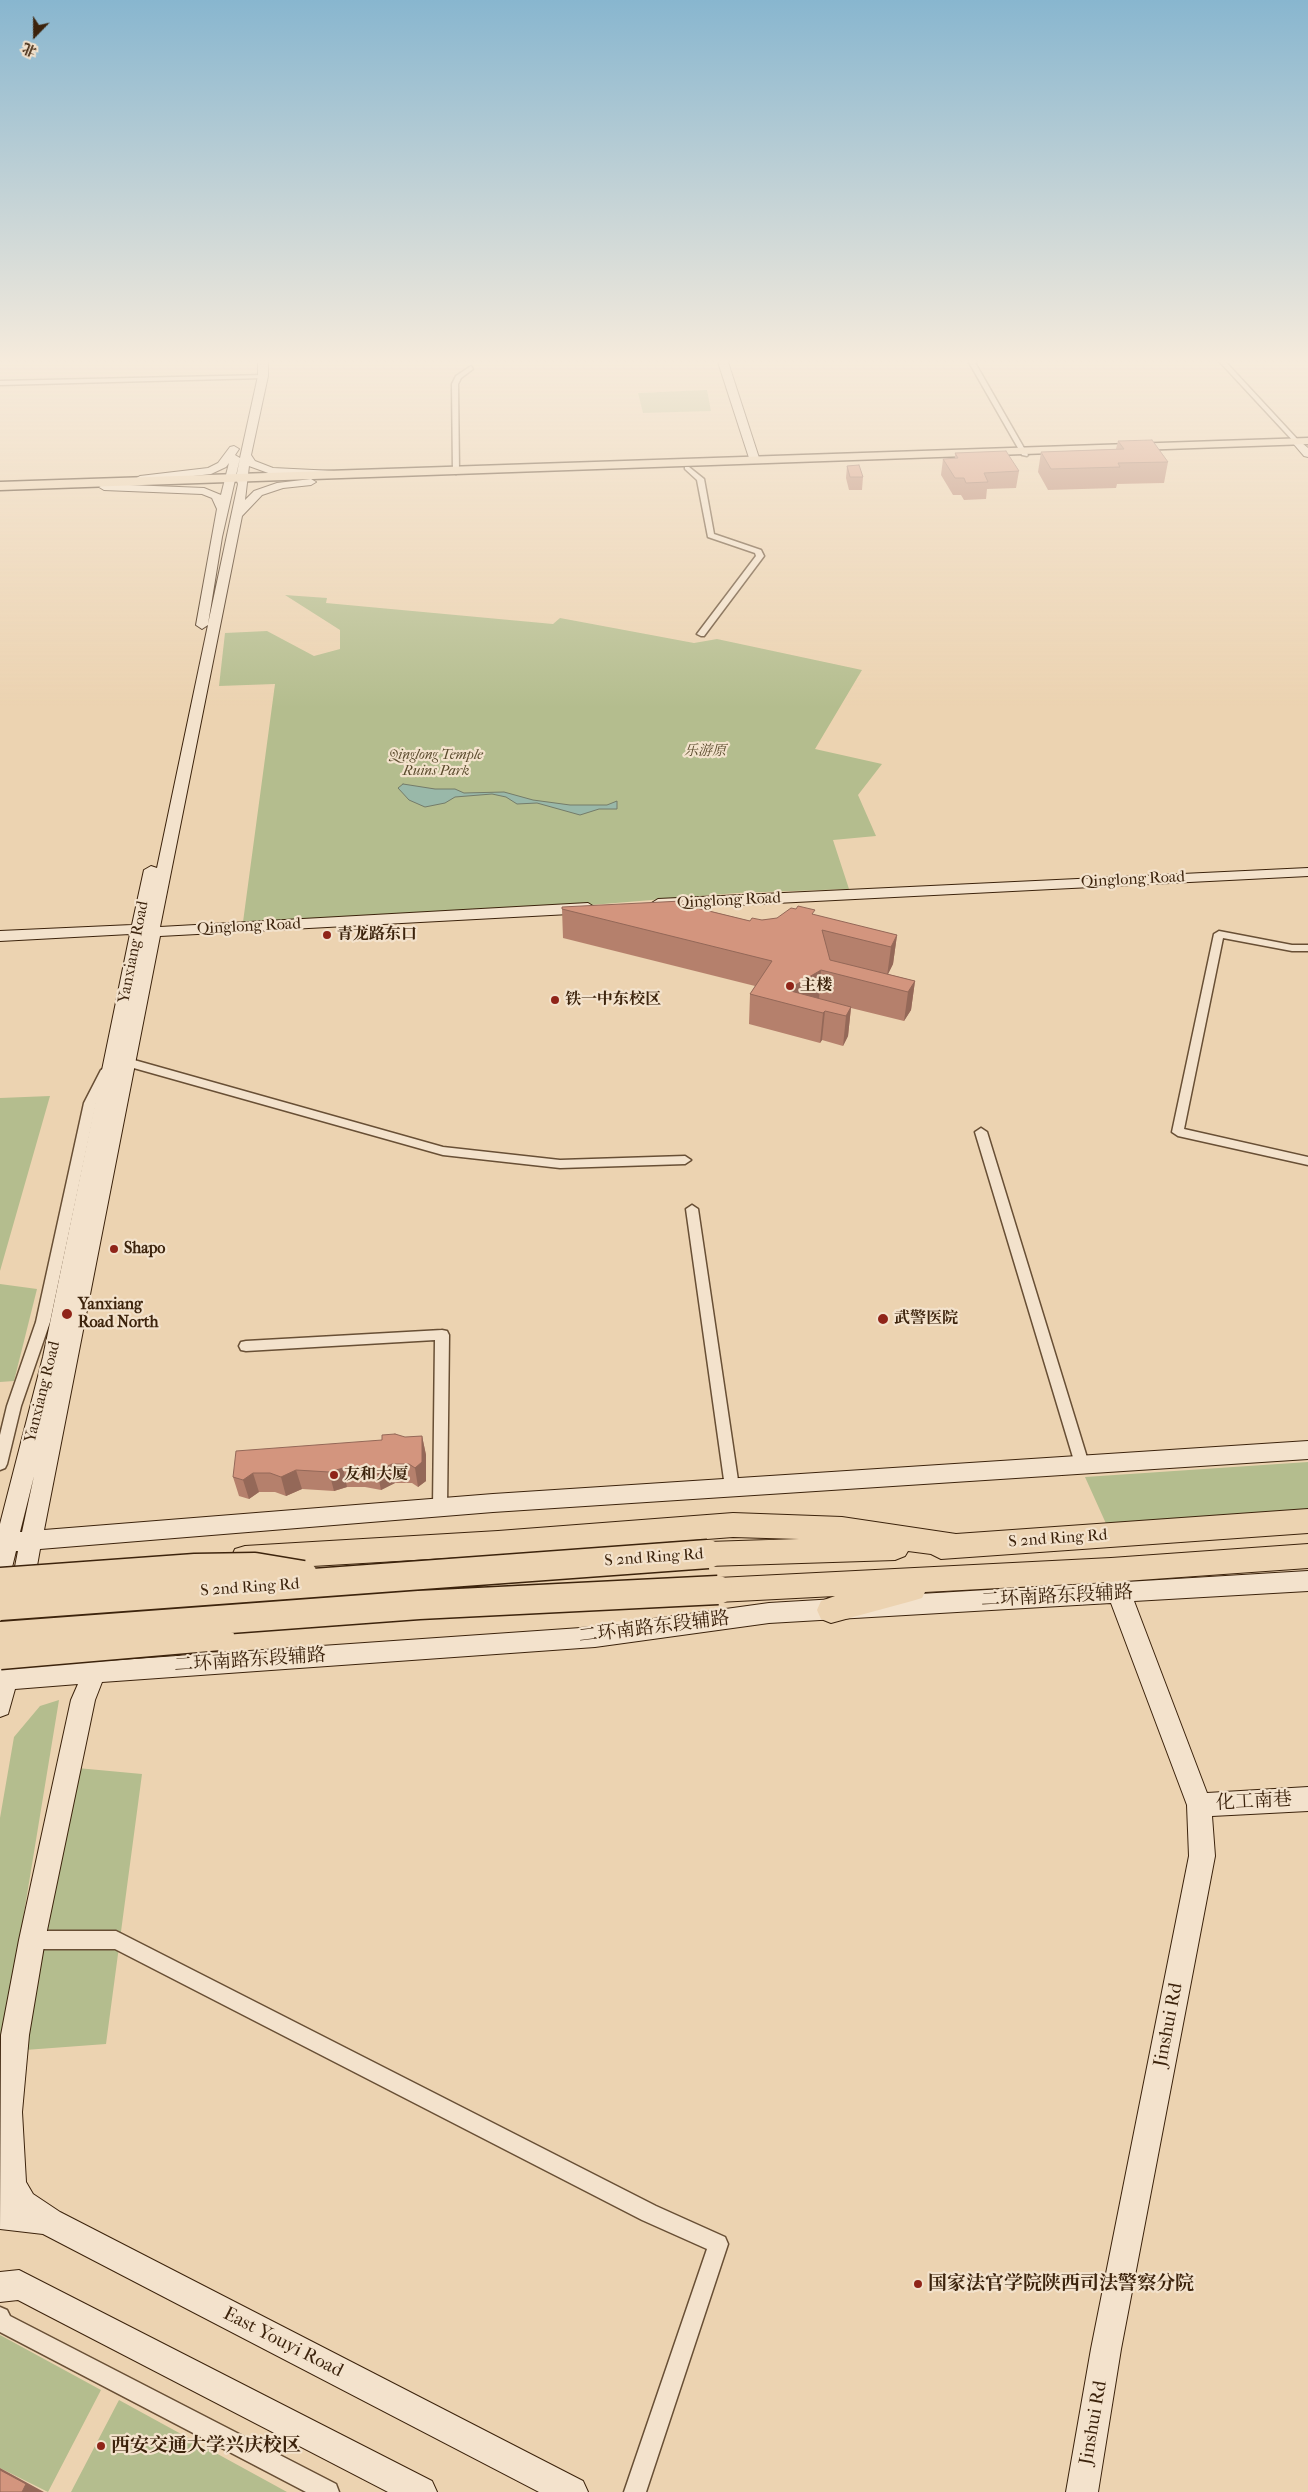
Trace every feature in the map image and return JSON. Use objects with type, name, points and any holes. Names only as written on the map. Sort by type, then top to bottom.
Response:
[{"type":"highway","name":"S 2nd Ring Rd","points":[[0,1606],[708,1554],[956,1546],[1308,1521]]},
{"type":"highway","points":[[5,1575],[498,1543],[733,1525],[842,1529],[956,1546]]},
{"type":"highway","name":"S 2nd Ring Rd","points":[[0,1636],[419,1605],[965,1576],[1115,1582],[1308,1556]]},
{"type":"highway","points":[[5,1575],[255,1567],[342,1581]]},
{"type":"highway","points":[[831,1610],[965,1576]]},
{"type":"highway","points":[[2,1671],[132,1645],[282,1629],[419,1605]]},
{"type":"main road","points":[[0,491],[105,485],[178,475]]},
{"type":"main road","name":"Yanxiang Road","points":[[5,1575],[3,1543],[53,1358],[119,1061],[236,475]]},
{"type":"main road","name":"Yanxiang Road","points":[[236,481],[238,475]]},
{"type":"main road","points":[[236,481],[323,475]]},
{"type":"main road","points":[[0,486],[320,481],[481,475]]},
{"type":"main road","points":[[105,485],[204,491],[218,498],[230,513],[261,492],[281,485],[320,481]]},
{"type":"main road","name":"Qinglong Road","points":[[1308,872],[645,909],[1308,880]]},
{"type":"main road","name":"Qinglong Road","points":[[0,945],[145,935],[601,911]]},
{"type":"main road","name":"Qinglong Road","points":[[0,936],[145,935]]},
{"type":"main road","name":"Yanxiang Road","points":[[31,1541],[119,1061]]},
{"type":"main road","points":[[3,1543],[440,1507],[1308,1450]]},
{"type":"main road","points":[[0,1706],[5,1575],[31,1541]]},
{"type":"main road","name":"二环南路东段辅路","points":[[2,1671],[95,1672],[594,1637],[770,1613],[831,1610],[1115,1582],[1308,1581]]},
{"type":"main road","name":"Jinshui Rd","points":[[1082,2492],[1106,2349],[1202,1856],[1200,1805],[1115,1582]]},
{"type":"main road","points":[[13,2209],[9,2167],[8,2112],[15,2034],[32,1940],[83,1700],[95,1672]]},
{"type":"main road","name":"化工南巷","points":[[1200,1805],[1308,1799]]},
{"type":"main road","points":[[0,2184],[13,2209]]},
{"type":"main road","name":"East Youyi Road","points":[[13,2209],[50,2222],[572,2492]]},
{"type":"main road","points":[[0,2287],[19,2285],[50,2300],[421,2492]]},
{"type":"street","points":[[696,475],[700,479],[711,535],[758,552],[760,556],[702,634]]},
{"type":"street","points":[[1308,948],[1292,948],[1218,934],[1178,1132],[1308,1161]]},
{"type":"street","points":[[0,1464],[14,1406],[43,1322],[90,1103],[119,1061],[443,1152],[560,1164],[685,1160]]},
{"type":"street","points":[[981,1132],[1082,1464]]},
{"type":"street","points":[[692,1209],[732,1487]]},
{"type":"street","points":[[246,1346],[442,1335],[440,1507]]},
{"type":"street","points":[[32,1940],[116,1940],[649,2213],[718,2244],[635,2492]]},
{"type":"street","points":[[0,2317],[3,2323],[328,2492]]},
{"type":"green space","name":"Qinglong Temple Ruins Park","points":[[285,595],[327,598],[326,603],[553,624],[560,618],[694,643],[717,639],[862,670],[815,749],[882,764],[858,795],[876,836],[833,840],[849,889],[737,893],[530,910],[243,922],[275,684],[219,686],[225,633],[267,631],[314,656],[340,649],[340,630]]},
{"type":"green space","points":[[50,1096],[0,1271],[0,1098]]},
{"type":"green space","points":[[0,1284],[37,1289],[14,1381],[0,1382]]},
{"type":"green space","points":[[1308,1462],[1308,1511],[1108,1528],[1085,1477]]},
{"type":"green space","points":[[59,1700],[0,2059],[0,1818],[14,1737],[40,1706]]},
{"type":"green space","points":[[77,1768],[142,1774],[106,2044],[25,2050]]},
{"type":"green space","points":[[0,2335],[101,2390],[48,2492],[0,2468]]},
{"type":"green space","points":[[119,2400],[287,2492],[71,2492]]},
{"type":"shaded area","points":[[403,784],[435,789],[455,789],[464,793],[504,792],[533,800],[570,805],[607,805],[617,801],[617,809],[599,809],[580,815],[537,803],[517,804],[506,797],[492,794],[455,797],[445,803],[425,807],[409,800],[398,788]]},
{"type":"building","points":[[850,475],[862,475],[863,477],[850,477]]},
{"type":"building","points":[[953,475],[985,475],[988,482],[966,483],[964,478],[955,478]]},
{"type":"building","points":[[682,901],[680,904],[750,921],[752,918],[762,920],[777,918],[791,908],[796,909],[798,906],[815,910],[812,914],[897,935],[891,947],[822,930],[830,960],[915,981],[908,992],[821,970],[787,990],[851,1007],[846,1016],[825,1011],[823,1013],[750,994],[772,961],[562,909],[562,907]]},
{"type":"building","points":[[395,1434],[405,1437],[422,1436],[422,1462],[415,1468],[409,1464],[392,1464],[377,1471],[361,1467],[343,1468],[329,1472],[296,1470],[281,1477],[270,1473],[253,1473],[243,1480],[233,1477],[236,1451],[382,1440],[382,1435]]},
{"type":"building","points":[[0,2470],[26,2484],[22,2492],[0,2492]]},
{"type":"place","name":"青龙路东口","points":[[327,935]]},
{"type":"place","name":"主楼","points":[[790,986]]},
{"type":"place","name":"铁一中东校区","points":[[555,1000]]},
{"type":"place","name":"Shapo","points":[[114,1249]]},
{"type":"place","name":"Yanxiang Road North","points":[[67,1314]]},
{"type":"place","name":"武警医院","points":[[883,1319]]},
{"type":"place","name":"友和大厦","points":[[334,1475]]},
{"type":"place","name":"国家法官学院陕西司法警察分院","points":[[918,2284]]},
{"type":"place","name":"西安交通大学兴庆校区","points":[[101,2446]]},
{"type":"park label","name":"乐游原","points":[[705,752]]}]
